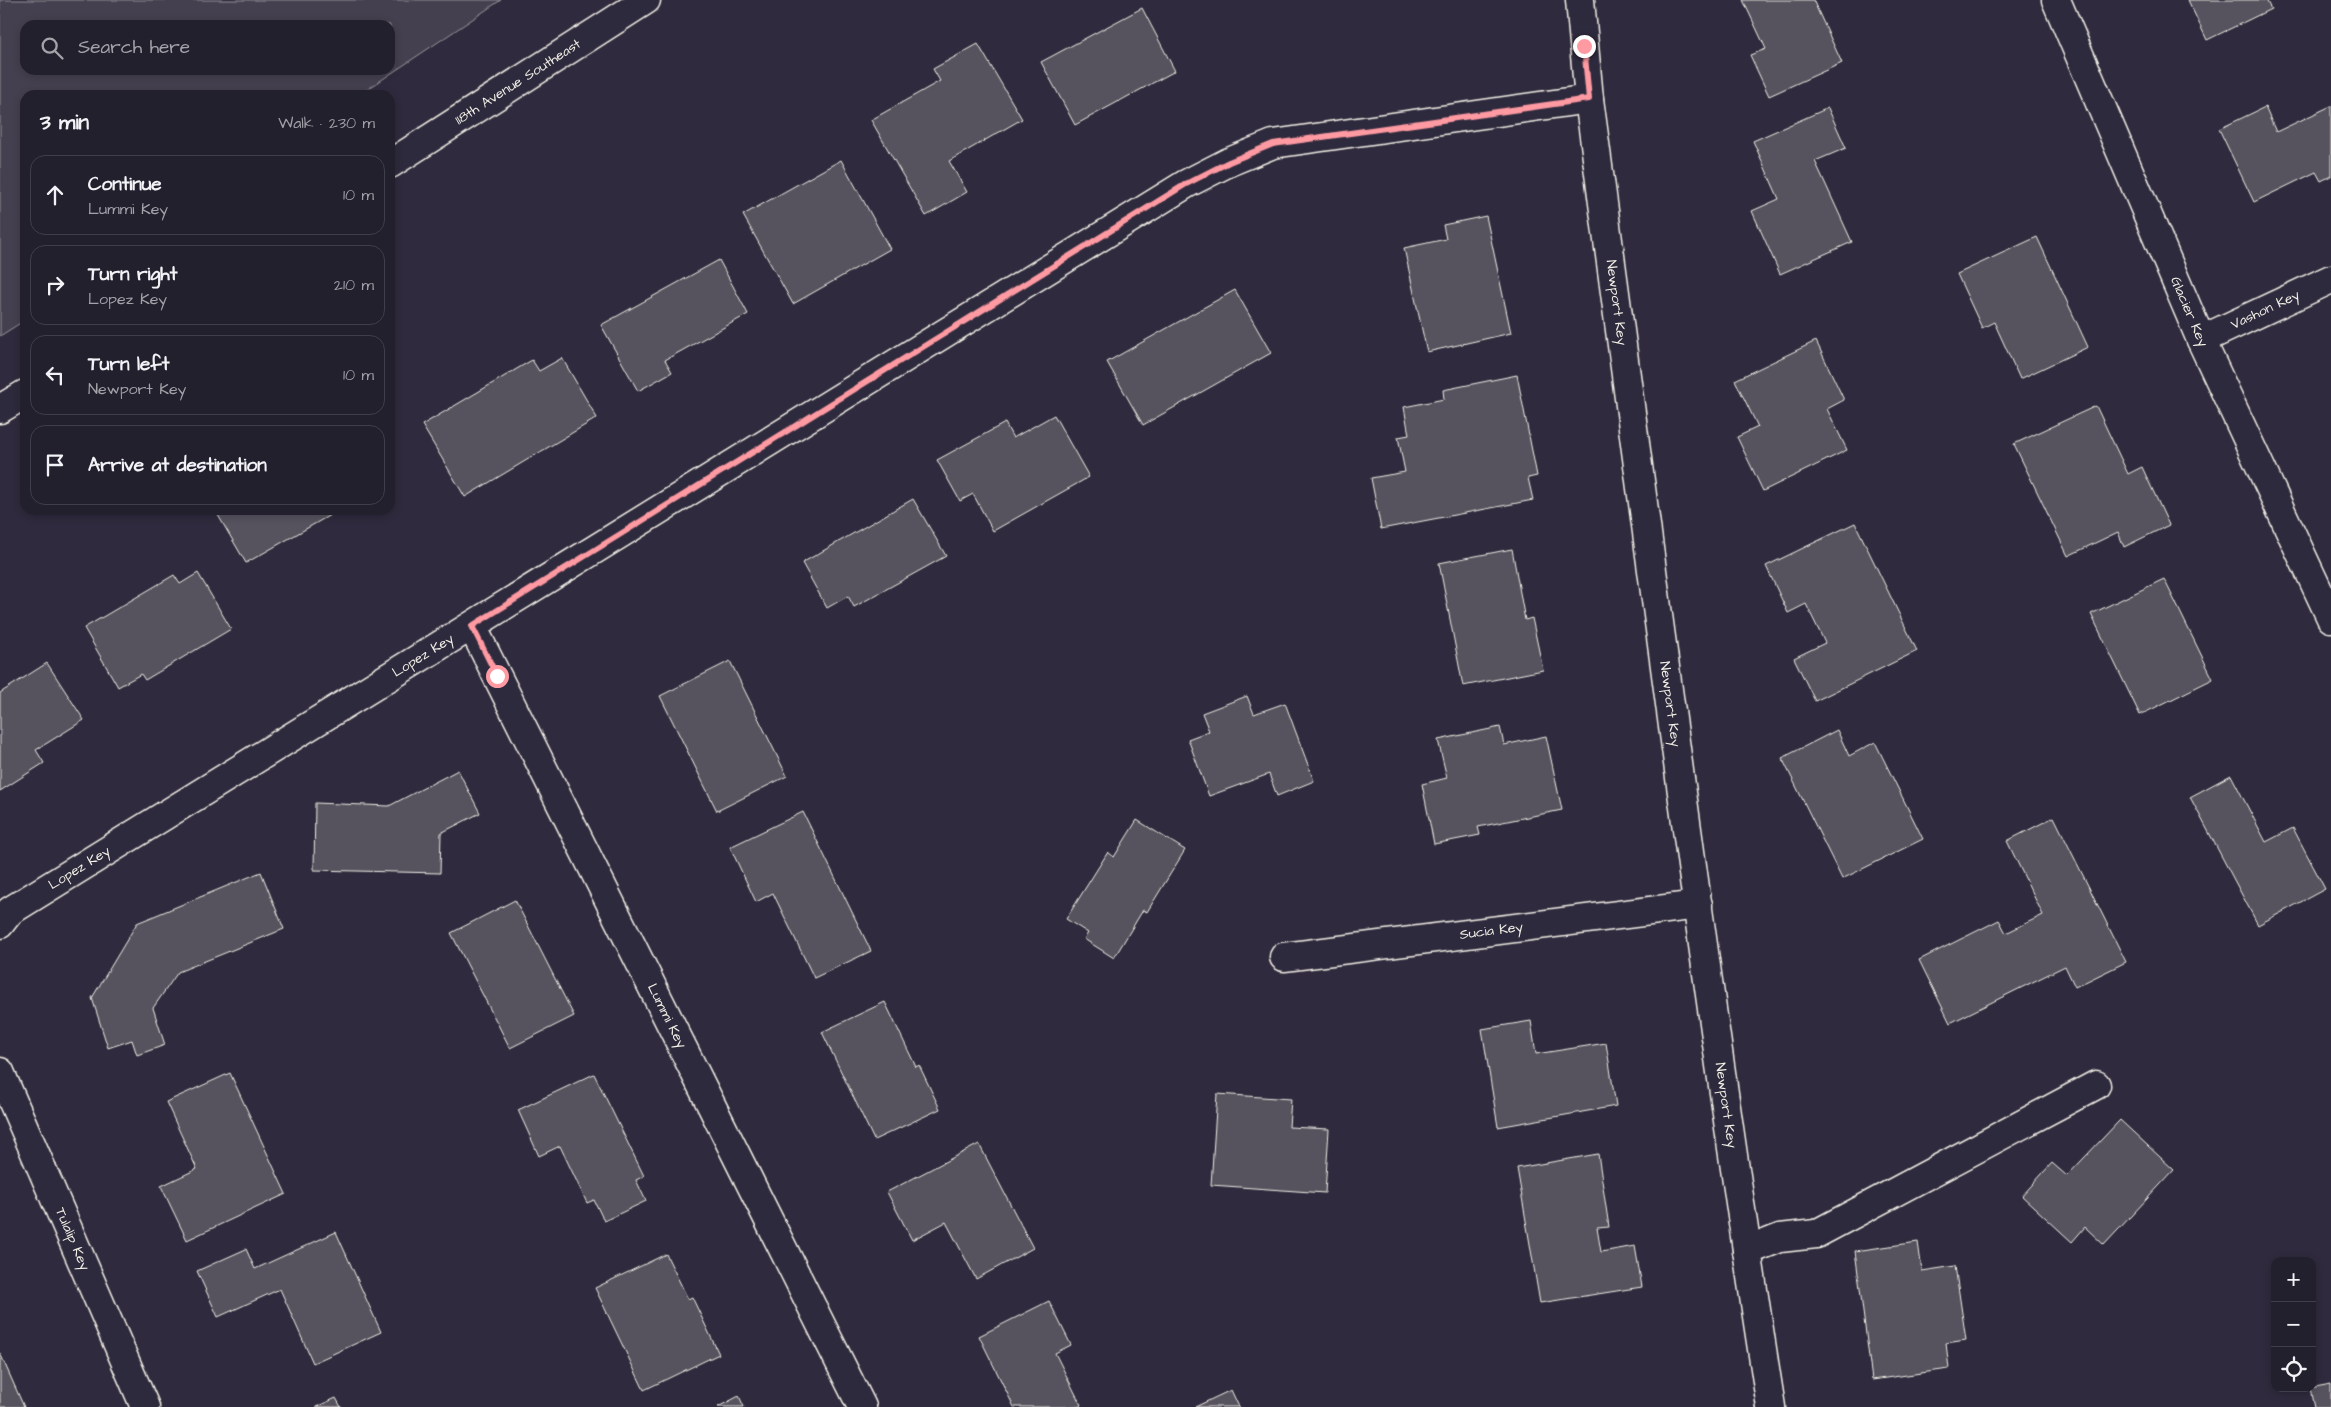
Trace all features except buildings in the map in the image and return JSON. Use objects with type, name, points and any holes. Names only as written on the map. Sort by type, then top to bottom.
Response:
[{"type":"street","name":"118th Avenue Southeast","points":[[395,161],[646,0]]},
{"type":"street","name":"Newport Key","points":[[1580,0],[1589,99],[1698,905],[1771,1407]]},
{"type":"street","name":"Glacier Key","points":[[2056,0],[2201,340],[2331,618]]},
{"type":"street","name":"Lopez Key","points":[[0,924],[10,911],[1186,184],[1229,162],[1273,144],[1589,99]]},
{"type":"street","name":"Vashon Key","points":[[2201,340],[2331,279]]},
{"type":"street","points":[[0,409],[20,397]]},
{"type":"street","name":"Lummi Key","points":[[472,626],[862,1407]]},
{"type":"street","name":"Sucia Key","points":[[1284,957],[1698,905]]},
{"type":"street","name":"Tulalip Key","points":[[0,1072],[146,1407]]},
{"type":"street","points":[[1747,1251],[1780,1238],[1816,1234],[2096,1085]]},
{"type":"shaded area","points":[[0,0],[501,0],[395,71],[395,20],[20,20],[20,75],[389,75],[366,90],[20,90],[20,323],[0,336]]},
{"type":"route","points":[[497,676],[472,626],[1186,184],[1229,162],[1273,144],[1589,99],[1584,46]]}]
